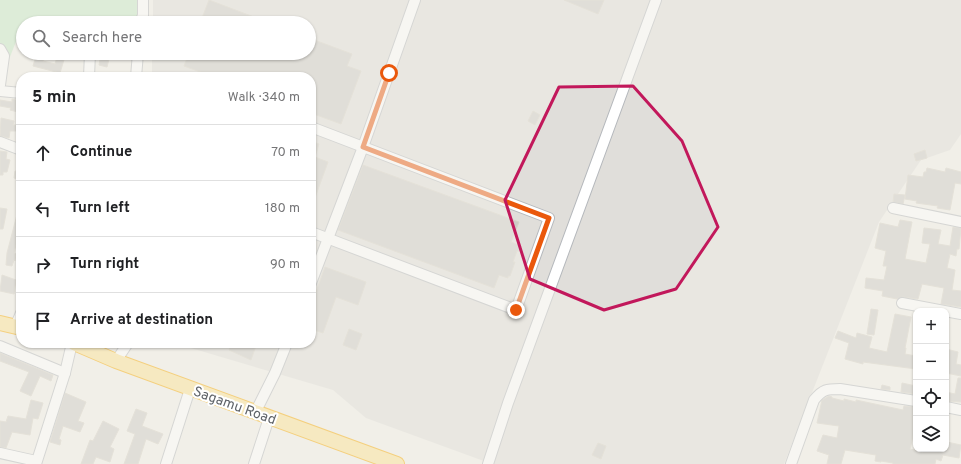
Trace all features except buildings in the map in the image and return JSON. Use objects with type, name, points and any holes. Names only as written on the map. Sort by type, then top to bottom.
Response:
[{"type":"highway","points":[[0,323],[16,327]]},
{"type":"highway","name":"Sagamu Road","points":[[84,348],[116,362],[382,461],[397,464]]},
{"type":"street","points":[[143,0],[143,16]]},
{"type":"street","points":[[316,271],[363,147],[415,0]]},
{"type":"street","points":[[488,464],[508,404],[656,0]]},
{"type":"street","points":[[0,49],[4,56],[0,85]]},
{"type":"street","points":[[89,72],[90,60]]},
{"type":"street","points":[[136,72],[137,60]]},
{"type":"street","points":[[0,91],[16,93]]},
{"type":"street","points":[[316,129],[549,218],[516,310],[316,234]]},
{"type":"street","points":[[0,142],[16,148]]},
{"type":"street","points":[[893,208],[961,222]]},
{"type":"street","points":[[902,303],[928,308]]},
{"type":"street","points":[[949,312],[961,314]]},
{"type":"street","points":[[0,346],[65,373]]},
{"type":"street","points":[[0,453],[36,463],[72,348]]},
{"type":"street","points":[[116,362],[125,348]]},
{"type":"street","points":[[256,413],[285,348]]},
{"type":"street","points":[[791,464],[814,400],[820,392],[828,389],[840,388],[913,400]]},
{"type":"street","points":[[166,464],[190,389]]},
{"type":"street","points":[[949,408],[961,410]]},
{"type":"street","points":[[254,464],[269,418]]},
{"type":"highlighted area","points":[[633,86],[682,141],[718,227],[676,289],[604,310],[530,279],[505,200],[559,87]]},
{"type":"shaded area","points":[[153,0],[961,0],[961,134],[950,150],[921,160],[879,222],[784,464],[492,464],[366,418],[333,390],[191,348],[316,348],[316,72],[152,72],[152,60],[316,60],[316,16],[153,16]]},
{"type":"green space","points":[[0,0],[139,0],[138,16],[16,16],[16,42],[0,82]]},
{"type":"route","points":[[389,73],[363,147],[549,218],[516,310]]}]
